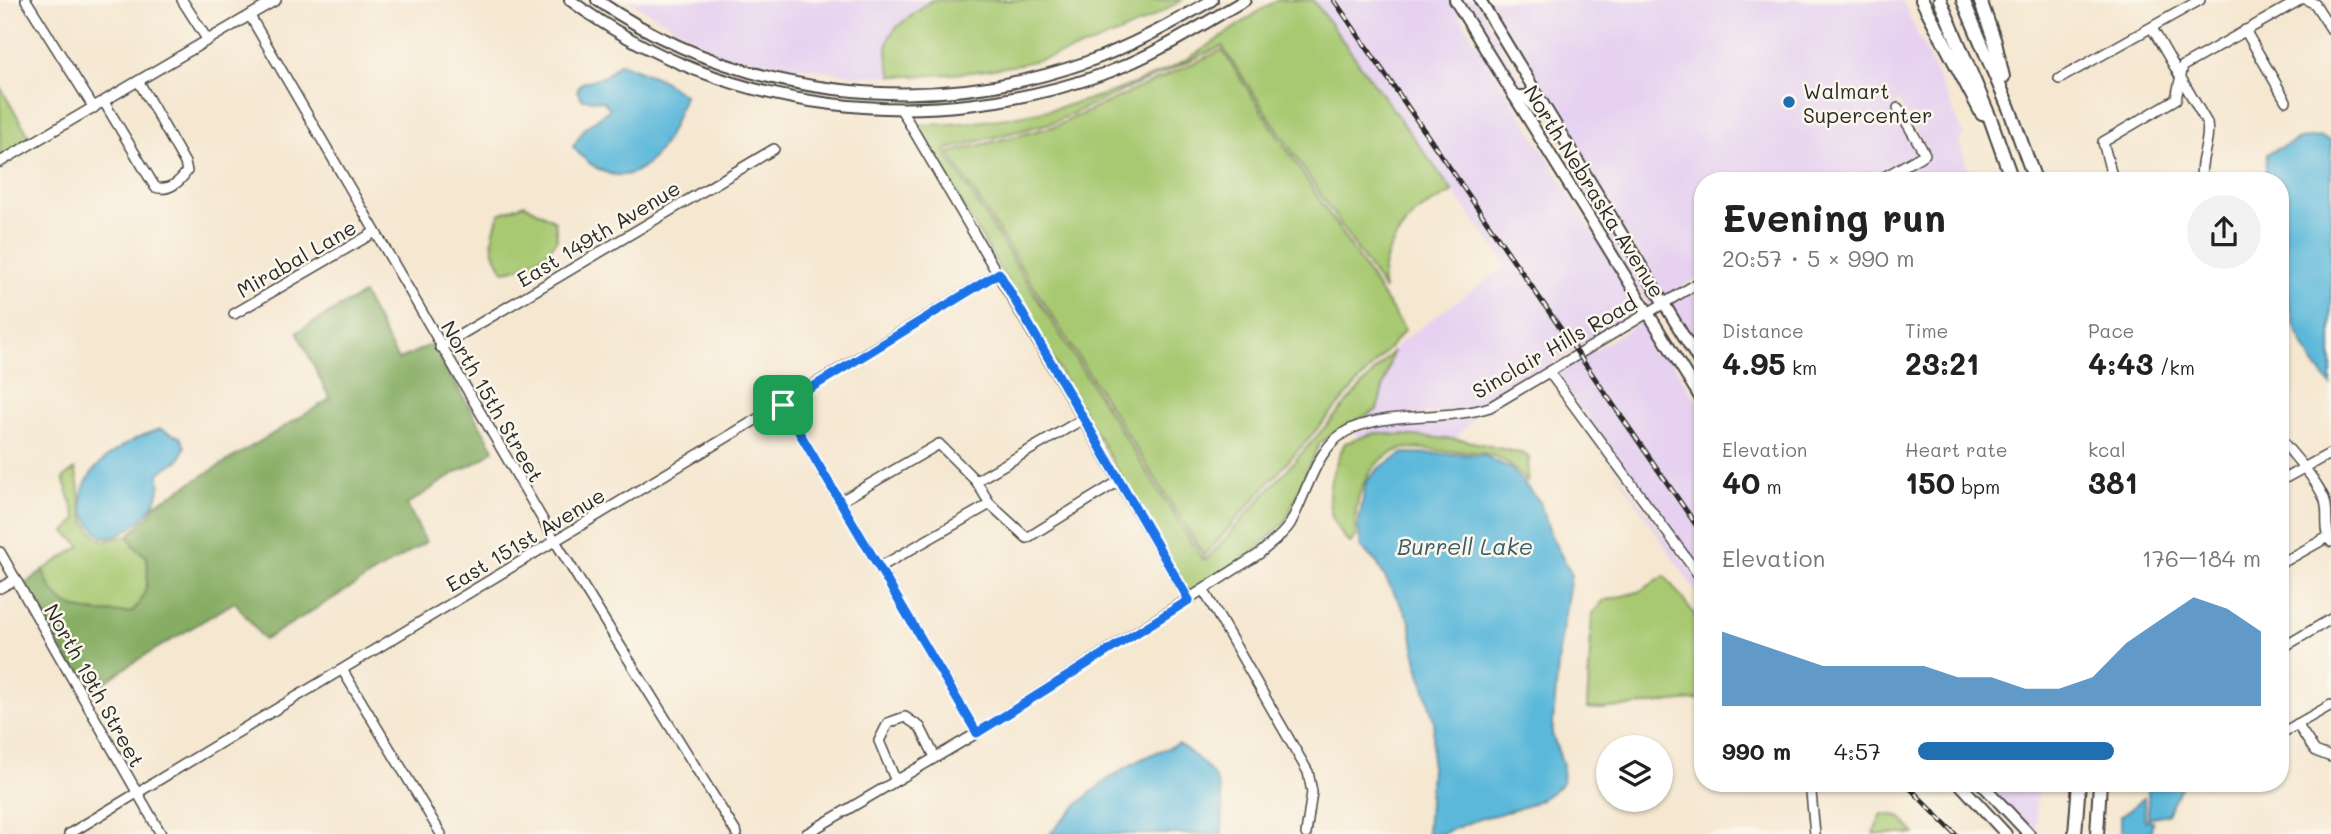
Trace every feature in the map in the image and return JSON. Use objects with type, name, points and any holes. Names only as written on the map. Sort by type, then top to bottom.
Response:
[{"type":"highway","points":[[1922,0],[1976,104],[1998,137]]},
{"type":"highway","points":[[1940,0],[1998,137],[2009,172]]},
{"type":"highway","points":[[1963,0],[2009,108],[2032,172]]},
{"type":"highway","points":[[1980,0],[1996,42],[2009,108]]},
{"type":"highway","points":[[2075,834],[2078,792]]},
{"type":"highway","points":[[2097,834],[2099,792]]},
{"type":"main road","points":[[570,0],[637,43],[713,76],[801,100],[902,111],[1004,102],[1060,88],[1112,71],[1158,50],[1245,0]]},
{"type":"main road","points":[[597,0],[653,33],[727,65],[790,83],[894,94],[980,88],[1041,77],[1119,50],[1212,0]]},
{"type":"main road","name":"North Nebraska Avenue","points":[[1455,0],[1694,387]]},
{"type":"main road","name":"North Nebraska Avenue","points":[[1480,0],[1694,353]]},
{"type":"main road","points":[[1514,96],[1520,94],[1530,100],[1558,146],[1571,153]]},
{"type":"main road","points":[[1967,792],[2006,834]]},
{"type":"main road","points":[[1989,792],[2029,834]]},
{"type":"street","points":[[26,0],[94,108]]},
{"type":"street","points":[[182,0],[207,39]]},
{"type":"street","points":[[0,162],[276,0]]},
{"type":"street","points":[[2059,79],[2200,0]]},
{"type":"street","points":[[2111,172],[2103,142],[2176,99],[2182,82],[2183,66],[2300,0]]},
{"type":"street","points":[[2307,0],[2315,4],[2331,29]]},
{"type":"street","name":"North 15th Street","points":[[250,16],[555,541],[737,834]]},
{"type":"street","points":[[2152,28],[2207,123],[2210,135],[2200,172]]},
{"type":"street","points":[[2245,30],[2286,101]]},
{"type":"street","points":[[104,102],[155,187],[167,188],[187,171],[185,163],[139,82]]},
{"type":"street","points":[[1893,172],[1925,154],[1898,108]]},
{"type":"street","points":[[902,111],[1189,600]]},
{"type":"street","name":"East 149th Avenue","points":[[440,347],[774,149]]},
{"type":"street","name":"Mirabal Lane","points":[[234,314],[376,232]]},
{"type":"street","name":"East 151st Avenue","points":[[69,834],[999,273]]},
{"type":"street","name":"Sinclair Hills Road","points":[[806,834],[934,755],[977,733],[1259,554],[1289,526],[1321,457],[1350,428],[1369,422],[1473,412],[1490,407],[1694,285]]},
{"type":"street","points":[[1549,372],[1694,569]]},
{"type":"street","points":[[783,405],[977,733]]},
{"type":"street","points":[[976,481],[1083,419]]},
{"type":"street","points":[[841,501],[939,444],[976,481],[990,504],[1027,538],[1119,481]]},
{"type":"street","points":[[2289,450],[2312,478],[2326,501],[2325,520],[2330,540],[2289,560]]},
{"type":"street","points":[[2289,476],[2331,453]]},
{"type":"street","points":[[880,567],[990,504]]},
{"type":"street","name":"North 19th Street","points":[[0,552],[161,834]]},
{"type":"street","points":[[0,588],[16,579]]},
{"type":"street","points":[[1204,591],[1308,772],[1312,792],[1306,834]]},
{"type":"street","points":[[2289,644],[2331,619]]},
{"type":"street","points":[[343,671],[441,834]]},
{"type":"street","points":[[2289,729],[2331,705]]},
{"type":"street","points":[[895,779],[878,741],[888,723],[905,717],[920,727],[934,755]]},
{"type":"street","points":[[2297,724],[2315,751],[2331,757]]},
{"type":"street","points":[[1811,792],[1815,834]]},
{"type":"shaded area","points":[[628,0],[931,0],[893,29],[886,57],[892,76],[858,76],[721,54]]},
{"type":"shaded area","points":[[1313,0],[1450,0],[1641,310],[1488,402],[1455,411],[1363,419],[1377,410],[1393,351],[1399,343],[1507,265]]},
{"type":"shaded area","points":[[1461,0],[1475,0],[1530,94],[1516,90]]},
{"type":"shaded area","points":[[1485,0],[1902,0],[1965,136],[1959,140],[1969,172],[1903,172],[1927,158],[1928,152],[1899,102],[1892,107],[1918,152],[1883,172],[1694,172],[1694,280],[1664,296]]},
{"type":"shaded area","points":[[1522,100],[1527,103],[1554,148],[1568,157],[1657,301],[1648,306]]},
{"type":"shaded area","points":[[1694,291],[1694,345],[1669,305]]},
{"type":"shaded area","points":[[1646,319],[1694,396],[1694,562],[1555,374]]},
{"type":"shaded area","points":[[1476,416],[1454,440],[1374,433],[1358,439],[1355,432],[1371,427],[1457,421]]},
{"type":"shaded area","points":[[1608,460],[1694,576],[1694,589]]},
{"type":"shaded area","points":[[1995,792],[2037,792],[2036,834]]},
{"type":"green space","points":[[931,0],[1182,0],[1114,35],[1043,59],[968,72],[892,76],[887,48],[889,38],[901,24]]},
{"type":"green space","points":[[1277,0],[1313,0],[1453,192],[1418,212],[1400,231],[1383,270],[1384,290],[1222,46],[1054,122],[945,152],[1202,559],[1207,559],[1393,351],[1377,410],[1347,425],[1319,444],[1285,523],[1249,555],[1190,594],[916,125],[1011,117],[1105,94],[1179,64]]},
{"type":"green space","points":[[1222,50],[1405,330],[1204,556],[949,153],[1056,126]]},
{"type":"green space","points":[[0,87],[31,139],[0,158]]},
{"type":"green space","points":[[524,204],[555,221],[557,238],[542,256],[520,267],[504,271],[493,250],[496,222],[499,214]]},
{"type":"green space","points":[[363,294],[398,360],[432,344],[494,449],[483,459],[455,473],[407,505],[426,542],[264,640],[235,602],[131,664],[88,694],[24,585],[43,570],[57,596],[77,609],[132,612],[144,593],[148,565],[147,557],[134,546],[129,535],[149,516],[156,504],[330,399],[297,332]]},
{"type":"green space","points":[[1374,433],[1464,440],[1524,454],[1529,458],[1527,482],[1508,464],[1490,455],[1402,449],[1389,454],[1370,472],[1359,496],[1356,537],[1350,543],[1333,520],[1329,495],[1331,482],[1345,443]]},
{"type":"green space","points":[[75,469],[81,508],[94,534],[104,541],[129,535],[134,546],[147,557],[146,587],[132,612],[89,611],[66,604],[49,585],[43,570],[81,546],[65,532],[77,519],[63,478]]},
{"type":"green space","points":[[1665,576],[1694,614],[1694,700],[1587,708],[1592,614],[1603,601],[1638,592]]},
{"type":"green space","points":[[1882,814],[1899,816],[1915,834],[1873,834]]},
{"type":"water","points":[[620,63],[660,79],[684,95],[677,117],[656,154],[643,167],[628,174],[612,174],[593,166],[573,147],[585,128],[610,109],[603,101],[582,99],[577,91],[581,83],[605,76]]},
{"type":"water","points":[[2321,137],[2331,141],[2331,385],[2301,340],[2289,302],[2289,172],[2266,172],[2267,154],[2299,139]]},
{"type":"water","points":[[160,429],[180,437],[185,446],[180,459],[160,472],[156,498],[146,515],[121,533],[103,537],[88,519],[82,502],[85,486],[107,457],[124,445]]},
{"type":"water","name":"Burrell Lake","points":[[1404,453],[1484,455],[1511,469],[1540,502],[1551,536],[1571,574],[1559,652],[1552,734],[1563,765],[1562,784],[1525,806],[1439,834],[1427,834],[1434,721],[1416,659],[1410,621],[1377,563],[1361,547],[1358,527],[1366,482],[1379,468]]},
{"type":"water","points":[[1179,744],[1203,763],[1217,782],[1222,803],[1222,834],[1050,834],[1078,804],[1108,779],[1141,759]]},
{"type":"water","points":[[2148,792],[2179,792],[2167,814],[2148,818]]},
{"type":"water","points":[[2144,798],[2145,820],[2153,821],[2150,834],[2121,834],[2121,816]]},
{"type":"railway","points":[[1334,0],[1694,522]]},
{"type":"railway","points":[[1914,792],[1955,834]]},
{"type":"place","name":"Walmart Supercenter","points":[[1789,102]]},
{"type":"route","points":[[999,273],[1189,600],[977,733],[783,405],[999,273]]}]
